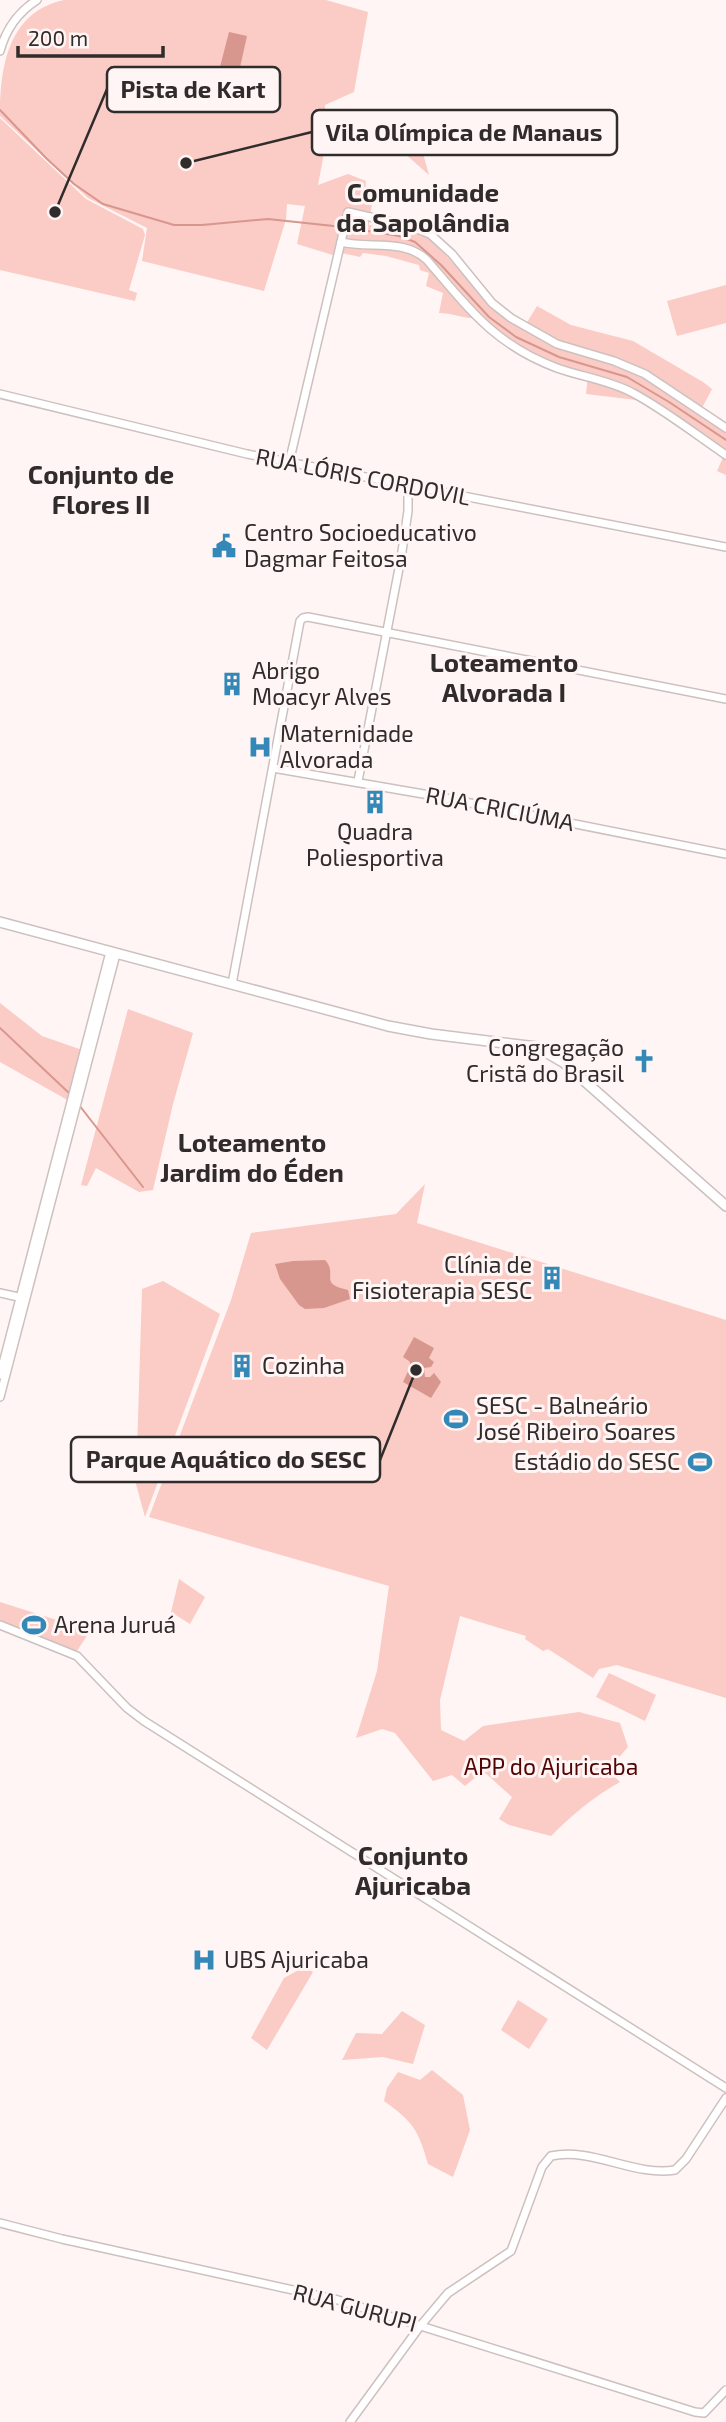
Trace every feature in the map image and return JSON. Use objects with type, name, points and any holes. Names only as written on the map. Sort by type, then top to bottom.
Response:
[{"type":"main road","points":[[0,922],[388,1026],[537,1047],[563,1062],[726,1206]]},
{"type":"street","points":[[0,51],[14,20],[37,0]]},
{"type":"street","points":[[289,463],[347,215],[410,226],[430,234],[446,248],[492,303],[511,318],[556,344],[614,361],[645,374],[726,428]]},
{"type":"street","points":[[342,239],[399,247],[418,253],[474,316],[501,338],[547,364],[634,393],[726,455]]},
{"type":"street","name":"RUA LÓRIS CORDOVIL","points":[[1,394],[289,463],[726,547]]},
{"type":"street","points":[[358,781],[406,529],[408,487]]},
{"type":"street","points":[[232,984],[300,621],[308,617],[726,699]]},
{"type":"street","name":"RUA CRICIÚMA","points":[[273,768],[358,781],[726,854]]},
{"type":"street","points":[[0,1397],[23,1298],[113,953]]},
{"type":"street","points":[[0,1293],[23,1298]]},
{"type":"street","points":[[0,1375],[23,1298]]},
{"type":"street","points":[[0,1625],[77,1656],[127,1708],[144,1721],[726,2088]]},
{"type":"street","points":[[350,2422],[421,2325],[448,2293],[510,2251],[542,2167],[551,2156],[569,2153],[654,2170],[675,2170],[686,2159],[726,2098]]},
{"type":"street","name":"RUA GURUPI","points":[[0,2223],[338,2300],[704,2413],[726,2390]]},
{"type":"green space","points":[[64,0],[326,0],[368,12],[354,92],[325,105],[326,142],[318,185],[348,174],[366,181],[365,194],[373,196],[369,225],[415,232],[431,239],[500,314],[526,324],[537,306],[571,325],[633,341],[703,382],[712,389],[702,413],[726,432],[726,475],[717,471],[725,453],[640,395],[636,400],[586,394],[588,375],[531,352],[506,337],[482,317],[439,313],[443,293],[426,286],[429,273],[420,270],[419,265],[363,253],[360,257],[337,252],[336,256],[297,244],[305,206],[287,204],[286,219],[264,291],[142,261],[147,228],[88,198],[0,116],[5,61],[19,29],[30,16],[45,6]]},
{"type":"green space","points":[[0,118],[86,199],[143,229],[145,235],[129,290],[137,293],[135,301],[0,270]]},
{"type":"green space","points":[[416,128],[429,175],[386,137]]},
{"type":"green space","points":[[726,285],[726,323],[677,336],[667,301]]},
{"type":"green space","points":[[0,1003],[42,1036],[85,1051],[71,1102],[0,1062]]},
{"type":"green space","points":[[128,1009],[193,1033],[153,1190],[139,1192],[96,1168],[87,1186],[81,1185]]},
{"type":"green space","name":"SESC - Balneário José Ribeiro Soares","points":[[425,1184],[417,1223],[726,1320],[726,1698],[617,1665],[599,1669],[593,1678],[548,1649],[543,1651],[525,1639],[526,1636],[460,1616],[440,1700],[441,1730],[464,1741],[483,1726],[579,1712],[620,1723],[628,1747],[608,1770],[620,1782],[584,1806],[551,1836],[509,1825],[499,1819],[512,1797],[483,1771],[465,1786],[452,1775],[433,1781],[395,1733],[382,1729],[356,1738],[377,1671],[389,1586],[149,1517],[231,1300],[251,1233],[396,1214]]},
{"type":"green space","points":[[163,1281],[220,1314],[145,1517],[136,1484],[142,1289]]},
{"type":"green space","points":[[179,1579],[205,1597],[190,1624],[171,1612]]},
{"type":"green space","points":[[0,1602],[63,1622],[88,1634],[77,1651],[0,1621]]},
{"type":"green space","points":[[609,1673],[656,1695],[645,1721],[596,1697]]},
{"type":"green space","points":[[304,1967],[313,1972],[267,2050],[251,2038],[284,1978]]},
{"type":"green space","points":[[518,2000],[548,2019],[529,2049],[501,2030]]},
{"type":"green space","points":[[402,2011],[425,2025],[413,2064],[383,2057],[342,2060],[356,2033],[382,2034]]},
{"type":"green space","points":[[432,2070],[463,2095],[470,2130],[453,2177],[428,2164],[413,2127],[384,2101],[387,2088],[398,2072],[420,2080]]},
{"type":"shaded area","points":[[229,32],[247,36],[239,72],[220,67]]},
{"type":"shaded area","points":[[325,1260],[329,1265],[331,1281],[348,1290],[350,1299],[324,1308],[305,1309],[280,1279],[275,1264]]},
{"type":"shaded area","points":[[414,1337],[434,1348],[429,1358],[434,1362],[431,1367],[424,1368],[425,1377],[434,1373],[441,1382],[431,1398],[403,1382],[411,1365],[403,1357]]},
{"type":"waterway","points":[[0,110],[74,184],[103,204],[174,225],[268,219],[343,227]]},
{"type":"waterway","points":[[349,228],[399,236],[415,242],[441,265],[489,317],[516,337],[559,357],[627,377],[726,440]]},
{"type":"waterway","points":[[0,1028],[69,1093]]},
{"type":"waterway","points":[[79,1105],[143,1187]]},
{"type":"place","name":"Vila Olímpica de Manaus","points":[[186,163]]},
{"type":"place","name":"Pista de Kart","points":[[55,212]]},
{"type":"place","name":"Centro Socioeducativo Dagmar Feitosa","points":[[224,546]]},
{"type":"place","name":"Abrigo Moacyr Alves","points":[[232,684]]},
{"type":"place","name":"Maternidade Alvorada","points":[[260,747]]},
{"type":"place","name":"Quadra Poliesportiva","points":[[375,802]]},
{"type":"place","name":"Congregação Cristã do Brasil","points":[[644,1061]]},
{"type":"place","name":"Clínia de Fisioterapia SESC","points":[[552,1278]]},
{"type":"place","name":"Cozinha","points":[[242,1366]]},
{"type":"place","name":"Parque Aquático do SESC","points":[[416,1370]]},
{"type":"place","name":"SESC - Balneário José Ribeiro Soares","points":[[456,1419]]},
{"type":"place","name":"Estádio do SESC","points":[[700,1462]]},
{"type":"place","name":"Arena Juruá","points":[[34,1625]]},
{"type":"place","name":"UBS Ajuricaba","points":[[204,1960]]},
{"type":"district","name":"Comunidade da Sapolândia","points":[[423,208]]},
{"type":"district","name":"Conjunto de Flores II","points":[[101,490]]},
{"type":"district","name":"Loteamento Alvorada I","points":[[504,678]]},
{"type":"district","name":"Loteamento Jardim do Éden","points":[[252,1158]]},
{"type":"district","name":"Conjunto Ajuricaba","points":[[413,1871]]},
{"type":"park label","name":"APP do Ajuricaba","points":[[551,1767]]}]
